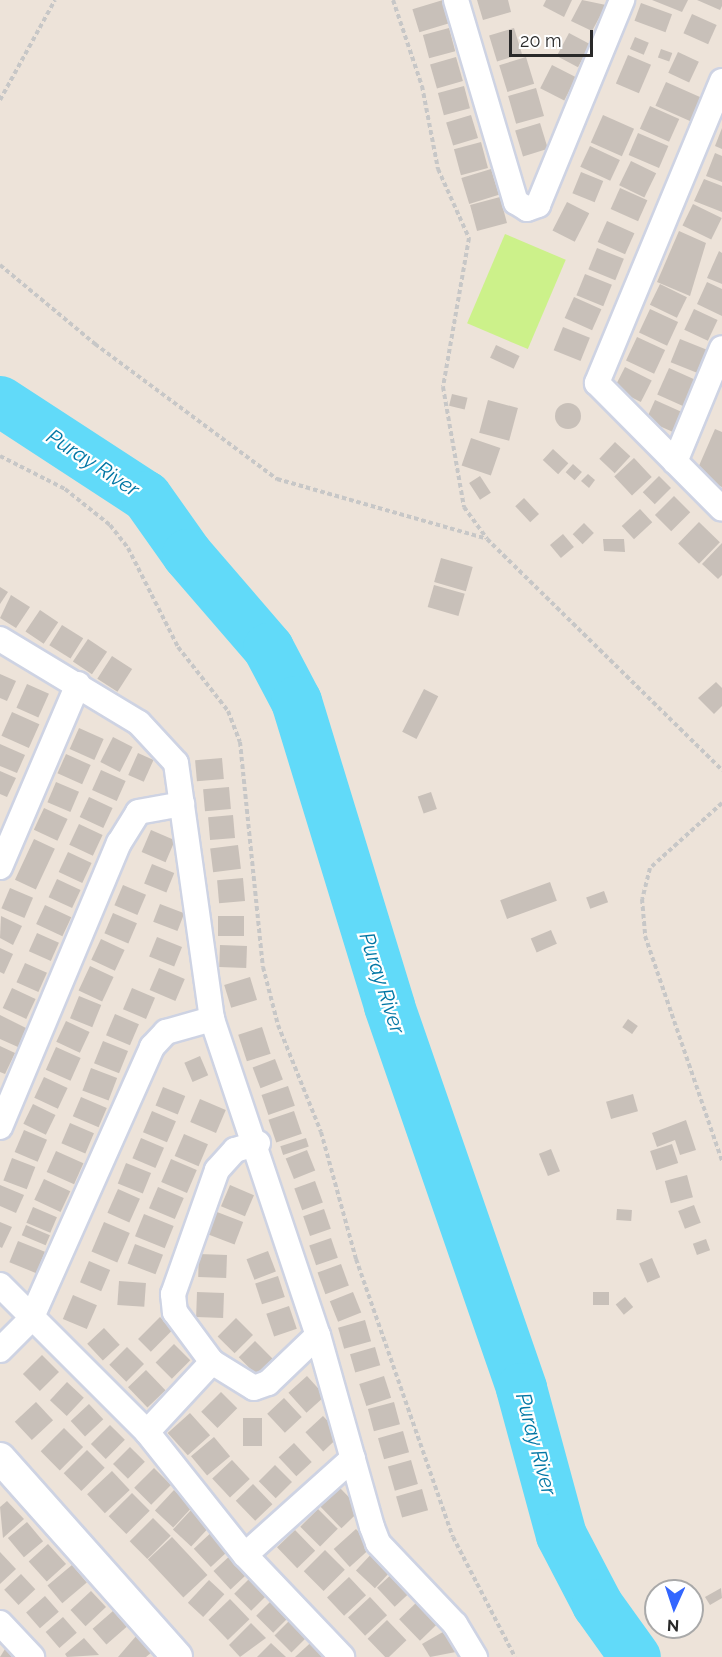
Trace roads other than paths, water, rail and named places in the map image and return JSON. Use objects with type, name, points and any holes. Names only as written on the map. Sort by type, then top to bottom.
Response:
[{"type":"street","points":[[456,0],[516,202],[527,209],[538,205],[622,0]]},
{"type":"street","points":[[722,81],[597,383],[722,509]]},
{"type":"street","points":[[675,462],[722,348]]},
{"type":"street","points":[[0,639],[78,684],[139,723],[176,763],[212,1019],[258,1143],[318,1335],[378,1544],[455,1624],[475,1657]]},
{"type":"street","points":[[0,867],[78,684]]},
{"type":"street","points":[[0,1127],[119,843],[138,812],[182,804]]},
{"type":"street","points":[[0,1350],[31,1319],[152,1047],[166,1032],[212,1019]]},
{"type":"street","points":[[258,1143],[235,1150],[217,1170],[173,1294],[176,1312],[190,1337],[212,1362],[254,1388],[268,1383],[318,1335]]},
{"type":"street","points":[[0,1285],[31,1319],[147,1432],[245,1555],[342,1657]]},
{"type":"street","points":[[147,1432],[212,1362]]},
{"type":"street","points":[[0,1458],[177,1657]]},
{"type":"street","points":[[245,1555],[353,1458]]},
{"type":"street","points":[[0,1623],[32,1657]]},
{"type":"waterway","name":"Puray River","points":[[0,401],[146,496],[187,554],[268,648],[296,701],[389,1006],[521,1388],[561,1535],[597,1604],[635,1657]]}]
